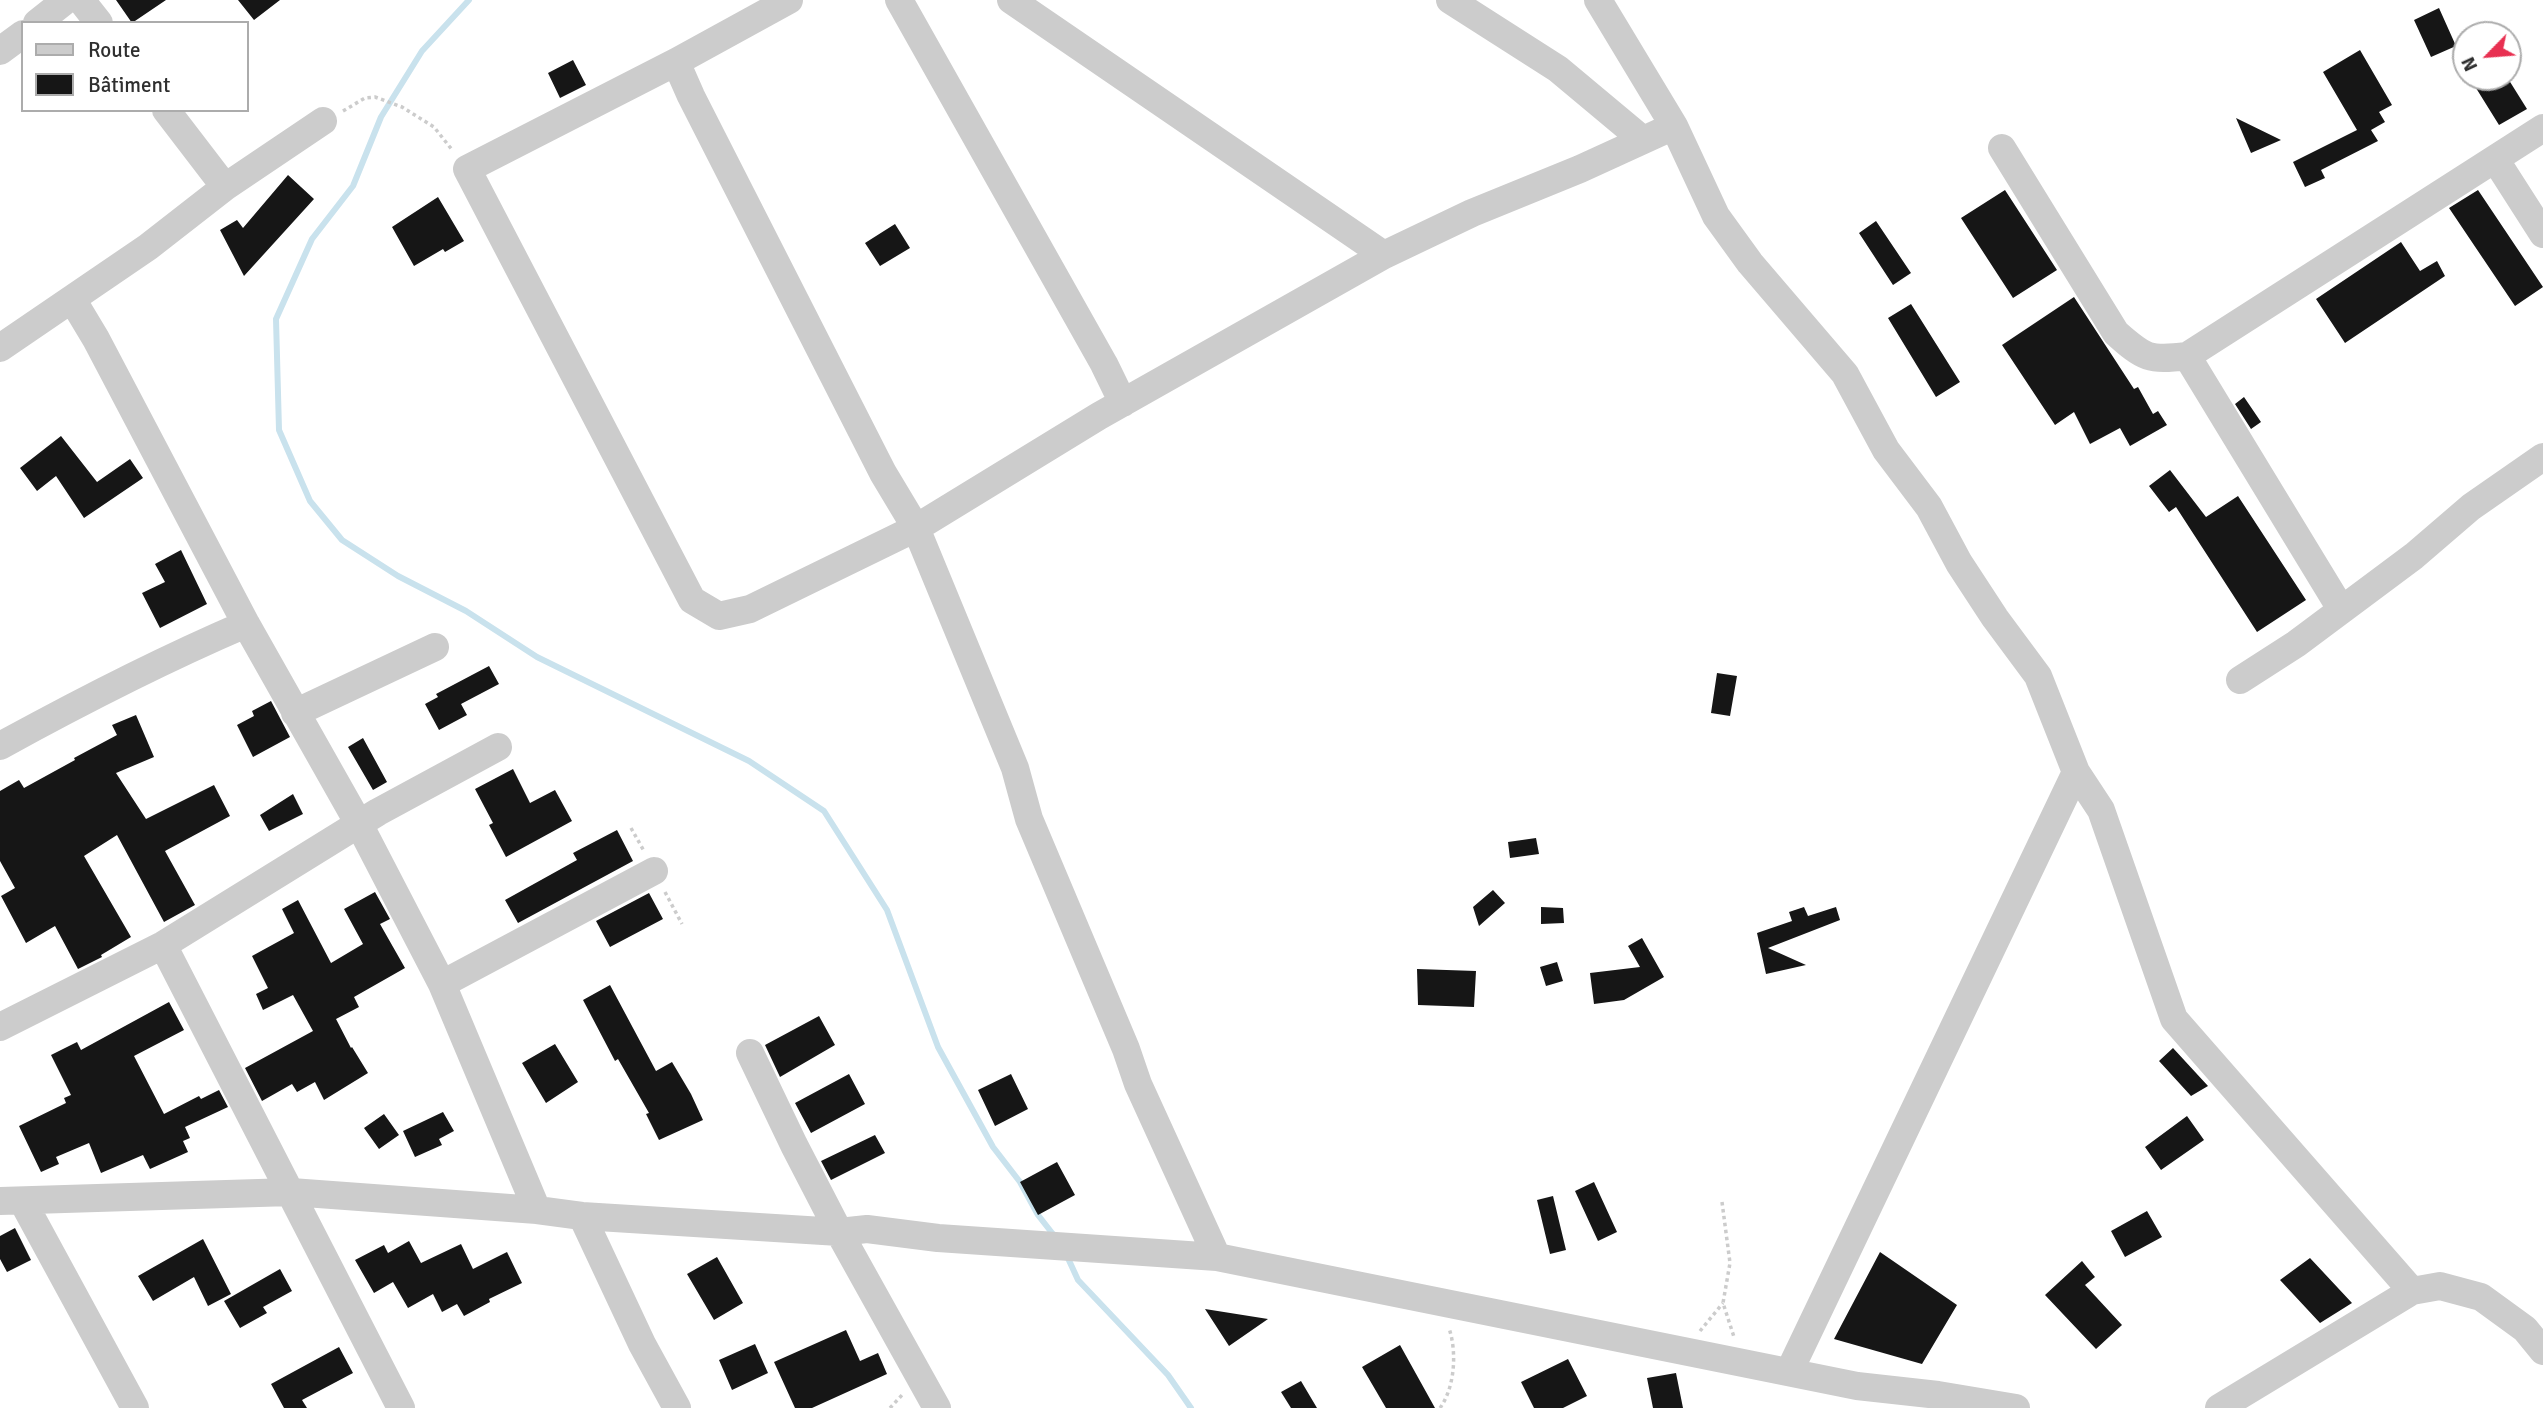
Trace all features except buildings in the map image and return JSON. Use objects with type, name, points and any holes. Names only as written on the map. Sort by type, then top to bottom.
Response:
[{"type":"street","points":[[40,21],[66,0]]},
{"type":"street","points":[[81,0],[97,21]]},
{"type":"street","points":[[789,0],[676,62],[467,169],[692,600],[719,616],[750,609],[916,528],[1123,403],[1384,255],[1472,213],[1560,178],[1674,126]]},
{"type":"street","points":[[899,0],[1123,403]]},
{"type":"street","points":[[1011,0],[1384,255]]},
{"type":"street","points":[[1450,0],[1558,69],[1643,140]]},
{"type":"street","points":[[1598,0],[1674,126],[1716,216],[1750,263],[1845,374],[1886,450],[1929,507],[1959,563],[2038,676],[2077,772],[2101,810],[2174,1019],[2412,1291]]},
{"type":"street","points":[[0,51],[21,35]]},
{"type":"street","points":[[676,62],[865,438],[916,528],[1014,768],[1029,819],[1126,1049],[1138,1084],[1217,1257]]},
{"type":"street","points":[[168,112],[225,187]]},
{"type":"street","points":[[0,348],[148,247],[225,187],[323,121]]},
{"type":"street","points":[[2002,148],[2116,332],[2139,353],[2160,359],[2187,356],[2543,128]]},
{"type":"street","points":[[2495,159],[2543,234]]},
{"type":"street","points":[[72,299],[96,339],[246,624],[359,824],[442,984],[537,1210]]},
{"type":"street","points":[[2187,356],[2341,610]]},
{"type":"street","points":[[2240,680],[2296,644],[2414,556],[2471,507],[2543,457]]},
{"type":"street","points":[[0,746],[82,701],[246,624]]},
{"type":"street","points":[[295,713],[435,648]]},
{"type":"street","points":[[0,1027],[163,945],[359,824],[498,747]]},
{"type":"street","points":[[1789,1372],[2077,772]]},
{"type":"street","points":[[442,984],[654,871]]},
{"type":"street","points":[[163,945],[401,1408]]},
{"type":"street","points":[[750,1053],[839,1231],[937,1408]]},
{"type":"street","points":[[135,1408],[11,1201],[291,1192],[537,1210],[582,1216],[839,1231],[867,1229],[938,1238],[1217,1257],[1857,1386],[1938,1395],[2016,1408]]},
{"type":"street","points":[[582,1216],[642,1344],[677,1408]]},
{"type":"street","points":[[2219,1408],[2412,1291],[2440,1286],[2481,1297],[2525,1329],[2543,1351]]},
{"type":"path","points":[[323,121],[365,98],[375,97],[402,107],[434,127],[467,169]]},
{"type":"path","points":[[1686,1351],[1723,1303],[1730,1263],[1722,1202]]},
{"type":"path","points":[[1723,1303],[1734,1336],[1753,1365]]},
{"type":"path","points":[[1440,1408],[1451,1380],[1454,1353],[1445,1316],[1463,1307]]},
{"type":"waterway","points":[[469,0],[422,51],[381,117],[353,186],[312,239],[276,319],[279,430],[310,501],[342,540],[398,576],[466,611],[537,657],[749,761],[824,811],[887,910],[938,1047],[993,1147],[1020,1182],[1038,1215],[1056,1238]]},
{"type":"waterway","points":[[1067,1256],[1078,1280],[1168,1375],[1191,1408]]}]
